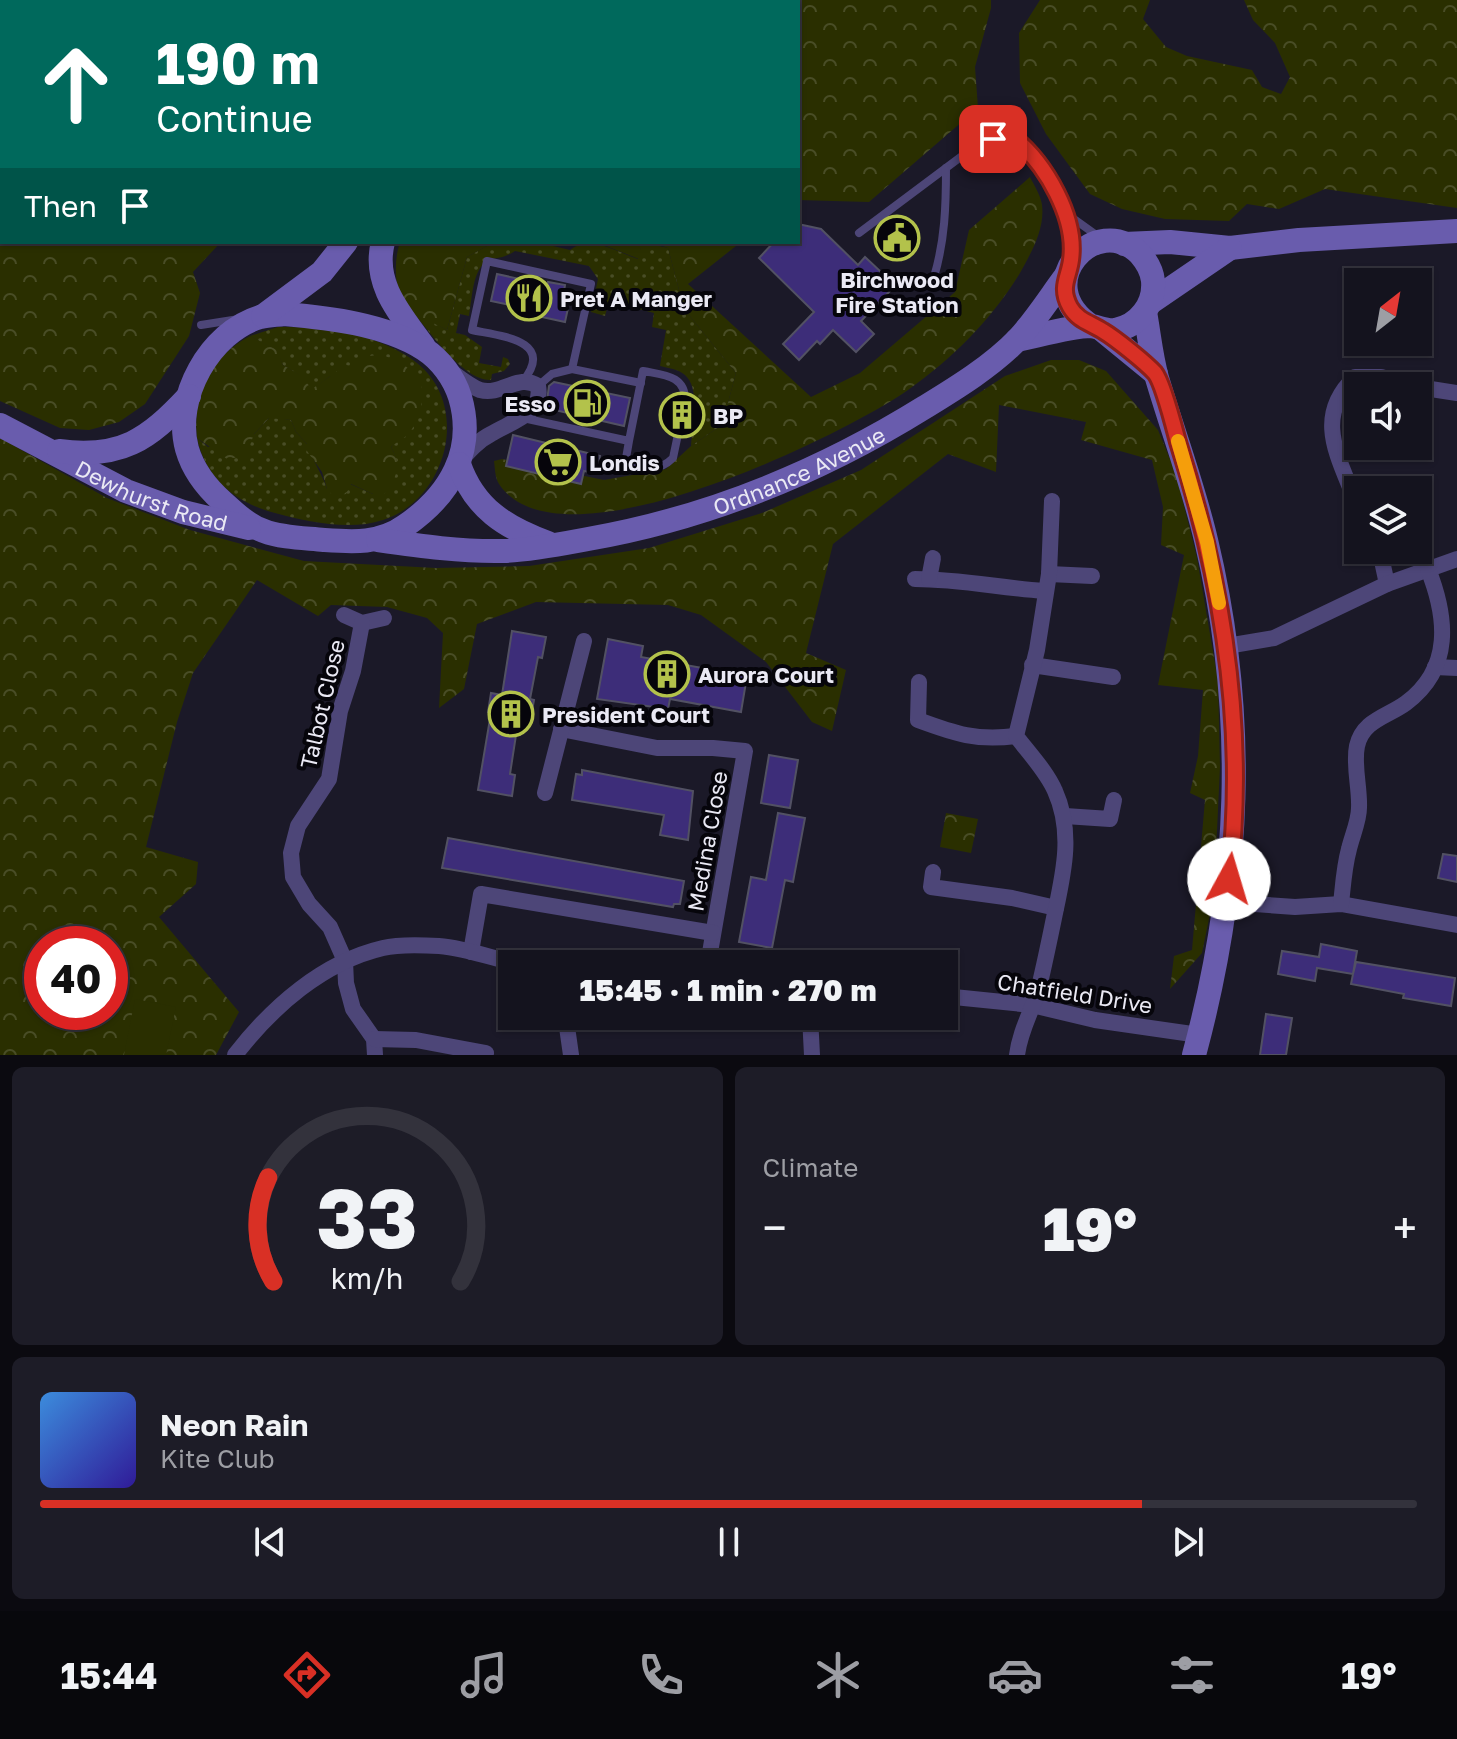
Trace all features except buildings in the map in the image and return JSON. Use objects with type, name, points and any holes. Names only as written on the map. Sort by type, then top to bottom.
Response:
[{"type":"street","points":[[1156,374],[1079,318],[1069,306],[1065,292],[1068,269],[1092,244],[1170,242],[1230,248],[1299,240],[1457,231]]},
{"type":"street","points":[[1115,243],[1137,251],[1152,274],[1154,288],[1148,307],[1156,374],[1199,512],[1227,646],[1236,770],[1234,826],[1216,967],[1197,1045]]},
{"type":"street","points":[[258,318],[311,316],[381,330],[435,359],[481,390],[530,384],[540,396],[535,406],[522,418],[489,434],[460,462],[432,505],[399,530],[377,540],[340,541],[263,531],[238,516],[216,496],[198,474],[187,449],[184,425],[198,370],[215,348],[234,331],[258,318],[322,272],[344,244]]},
{"type":"street","points":[[383,244],[380,266],[391,301],[457,387],[465,414],[466,440],[460,462],[475,497],[509,526],[554,545]]},
{"type":"street","points":[[1096,328],[1125,327],[1230,248]]},
{"type":"street","name":"Ordnance Avenue","points":[[377,540],[430,548],[506,551],[554,545],[644,529],[709,509],[806,472],[889,429],[962,384],[1017,340],[1068,269]]},
{"type":"street","name":"Ordnance Avenue","points":[[1017,340],[1096,328]]},
{"type":"street","points":[[1432,389],[1457,393]]},
{"type":"street","points":[[1344,390],[1336,399],[1331,430],[1347,476]]},
{"type":"street","name":"Dewhurst Road","points":[[45,449],[85,454],[118,450],[167,420],[189,396]]},
{"type":"street","name":"Dewhurst Road","points":[[0,425],[126,491],[169,507],[263,531]]},
{"type":"street","points":[[1017,1055],[1021,1032],[1037,994],[1065,860],[1065,816],[1054,788],[1016,736],[1049,574],[1052,501]]},
{"type":"street","points":[[933,558],[922,579],[967,581],[1009,589],[1044,591]]},
{"type":"street","points":[[1227,646],[1274,638],[1387,584],[1457,559]]},
{"type":"street","points":[[1383,564],[1387,584]]},
{"type":"street","points":[[1341,904],[1348,852],[1360,811],[1357,747],[1364,727],[1406,703],[1422,688],[1435,667],[1442,646],[1440,599],[1428,569]]},
{"type":"street","points":[[1049,574],[1092,576]]},
{"type":"street","name":"Talbot Close","points":[[344,615],[362,623],[384,618]]},
{"type":"street","name":"Talbot Close","points":[[362,623],[353,671],[340,711],[329,779],[298,826],[291,853],[293,877],[309,904],[330,927],[345,961],[346,983],[353,1009],[374,1047]]},
{"type":"street","points":[[545,793],[584,641]]},
{"type":"street","points":[[1032,665],[1113,677]]},
{"type":"street","points":[[1435,667],[1457,668]]},
{"type":"street","points":[[919,682],[918,720],[953,733],[987,740],[1016,736]]},
{"type":"street","name":"Medina Close","points":[[561,729],[657,748],[745,751],[710,950]]},
{"type":"street","points":[[1065,816],[1110,819],[1114,800]]},
{"type":"street","points":[[933,872],[931,887],[1012,898],[1056,908]]},
{"type":"street","name":"Medina Close","points":[[471,952],[481,894],[713,933]]},
{"type":"street","points":[[1226,902],[1295,907],[1341,904],[1457,925]]},
{"type":"street","points":[[235,1055],[283,1003],[312,980],[345,961],[385,947],[440,946],[498,959]]},
{"type":"street","name":"Chatfield Drive","points":[[958,997],[1032,1005],[1197,1045]]},
{"type":"street","points":[[567,1030],[571,1055]]},
{"type":"street","points":[[811,1030],[812,1055]]},
{"type":"street","points":[[374,1047],[416,1040],[486,1053]]},
{"type":"lane","points":[[859,233],[974,147],[993,139],[1014,138],[1030,151],[1067,214],[1115,243]]},
{"type":"lane","points":[[934,277],[942,250],[946,168]]},
{"type":"lane","points":[[1067,214],[1068,269]]},
{"type":"lane","points":[[572,369],[591,284],[487,261],[472,330],[525,344],[534,360],[530,384],[572,369],[641,383]]},
{"type":"lane","points":[[201,325],[258,318]]},
{"type":"lane","points":[[643,371],[674,378],[683,386],[685,401],[673,458],[648,470],[625,464],[641,383],[643,371]]},
{"type":"lane","points":[[522,418],[629,441]]},
{"type":"green space","points":[[800,0],[991,0],[975,67],[978,108],[869,202],[800,200]]},
{"type":"green space","points":[[1040,0],[1150,0],[1143,19],[1166,47],[1187,56],[1252,70],[1262,87],[1281,94],[1290,77],[1275,43],[1253,20],[1244,0],[1457,0],[1457,208],[1325,189],[1279,209],[1247,204],[1229,221],[1165,219],[1122,209],[1090,194],[1046,134],[1020,83],[1019,33]]},
{"type":"green space","points":[[1030,177],[1041,202],[1041,223],[1033,249],[1009,290],[956,351],[908,390],[874,411],[765,464],[701,488],[637,506],[579,514],[531,508],[499,484],[494,461],[502,459],[604,480],[666,469],[691,446],[722,425],[736,373],[684,309],[668,248],[657,244],[738,244],[688,284],[811,397],[860,373],[955,292],[969,230]]},
{"type":"green space","points":[[0,244],[219,244],[193,272],[200,293],[189,336],[145,404],[119,422],[89,430],[60,428],[0,401]]},
{"type":"green space","points":[[400,244],[490,244],[467,257],[447,330],[407,306],[398,289],[396,260]]},
{"type":"green space","points":[[490,244],[544,244],[570,250],[578,245],[594,244],[638,259],[642,244],[668,248],[684,309],[736,373],[722,425],[691,446],[693,389],[685,375],[660,366],[666,330],[652,327],[654,313],[609,301],[605,316],[591,312],[598,279],[589,266],[515,251],[481,266],[475,279],[469,316],[460,314],[456,333],[465,335],[482,347],[479,363],[501,367],[503,357],[510,364],[504,371],[492,374],[491,380],[469,372],[458,364],[411,310],[447,330],[467,257]]},
{"type":"green space","points":[[601,244],[642,244],[639,259]]},
{"type":"green space","points":[[278,327],[332,331],[369,339],[403,353],[434,382],[444,403],[447,427],[444,450],[436,473],[423,493],[405,509],[383,520],[357,525],[315,522],[261,509],[236,496],[215,477],[201,453],[197,438],[208,447],[254,434],[270,417],[291,420],[296,432],[307,444],[327,489],[350,484],[373,494],[384,493],[394,477],[396,459],[391,447],[399,439],[355,367],[329,377],[312,390],[299,375],[283,365],[276,350],[250,336]]},
{"type":"green space","points":[[250,336],[277,350],[283,365],[300,375],[312,389],[346,365],[355,367],[363,358],[372,356],[389,357],[412,371],[421,385],[423,396],[410,432],[391,447],[397,466],[384,494],[373,494],[351,484],[346,494],[333,496],[291,420],[269,418],[254,434],[246,456],[227,459],[197,438],[198,407],[207,378],[225,354]]},
{"type":"green space","points":[[1051,360],[1079,360],[1106,371],[1158,430],[1176,474],[1197,558],[1218,681],[1220,767],[1211,909],[1202,953],[1170,989],[1174,956],[1192,950],[1205,800],[1190,793],[1198,756],[1203,690],[1158,685],[1184,555],[1161,545],[1163,507],[1152,460],[1081,440],[1086,422],[999,405],[996,472],[948,454],[833,544],[806,653],[846,670],[832,731],[812,722],[766,662],[701,615],[668,605],[536,602],[477,624],[464,689],[439,708],[443,633],[427,618],[387,607],[331,605],[318,616],[257,580],[193,673],[177,722],[146,847],[198,862],[196,884],[159,917],[239,1012],[216,1055],[0,1055],[0,438],[107,498],[190,530],[304,561],[436,568],[529,566],[649,548],[762,513],[861,470],[1005,376]]},
{"type":"green space","points":[[946,813],[978,819],[971,853],[940,847]]},
{"type":"green space","points":[[135,999],[176,1007],[166,1055],[124,1055]]},
{"type":"slow traffic","points":[[1178,441],[1207,542],[1219,603]]},
{"type":"place","name":"Birchwood Fire Station","points":[[897,238]]},
{"type":"place","name":"Pret A Manger","points":[[529,298]]},
{"type":"place","name":"Esso","points":[[587,403]]},
{"type":"place","name":"BP","points":[[682,415]]},
{"type":"place","name":"Londis","points":[[558,462]]},
{"type":"place","name":"Aurora Court","points":[[667,674]]},
{"type":"place","name":"President Court","points":[[511,714]]},
{"type":"route","points":[[993,139],[1014,138],[1030,151],[1051,185],[1067,214],[1072,262],[1065,277],[1069,306],[1079,318],[1101,329],[1156,374],[1191,482],[1207,542],[1227,646],[1236,770],[1229,879]]}]
